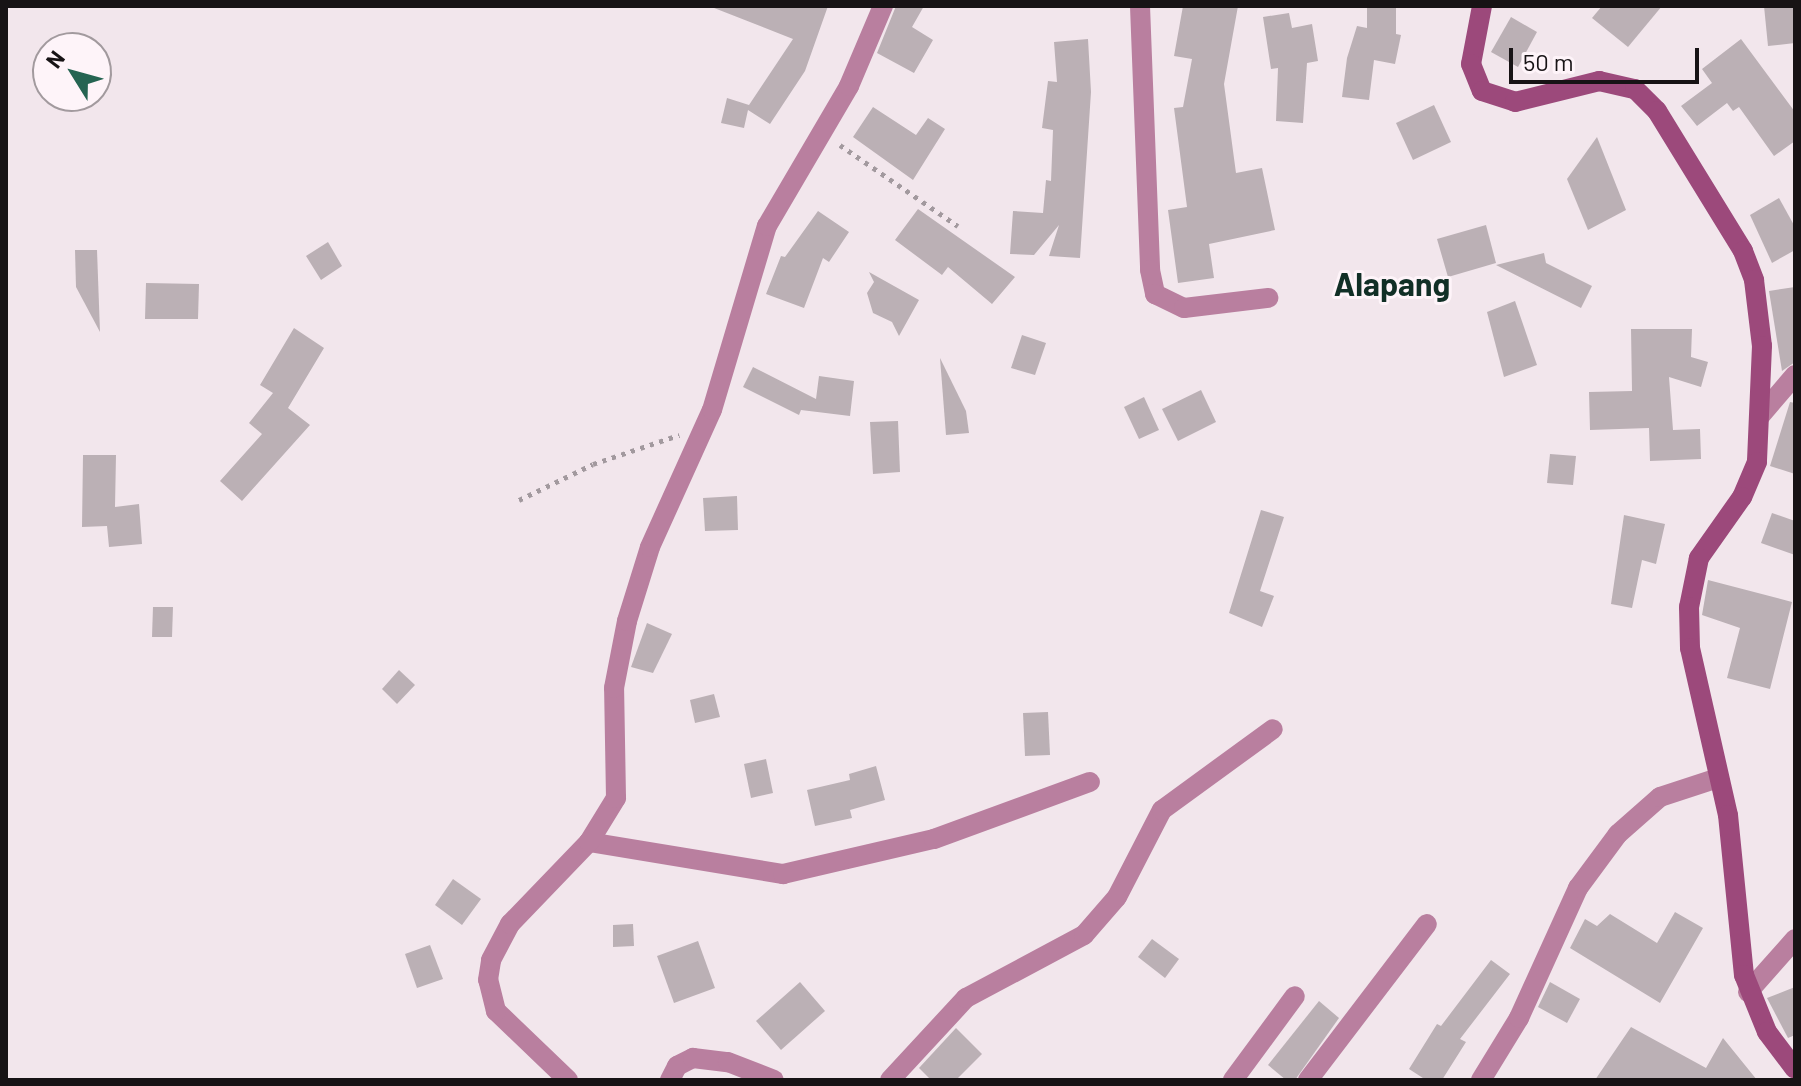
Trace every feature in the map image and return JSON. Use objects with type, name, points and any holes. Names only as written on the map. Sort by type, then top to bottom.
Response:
[{"type":"main road","points":[[1482,6],[1471,64],[1474,78],[1491,97],[1515,102],[1611,80],[1635,89],[1657,111],[1743,251],[1754,280],[1762,346],[1760,445],[1750,482],[1699,558],[1689,607],[1698,698],[1735,863],[1748,992],[1767,1032],[1795,1069]]},
{"type":"street","points":[[568,1080],[502,1019],[488,980],[499,940],[589,842],[616,798],[612,709],[627,621],[650,547],[703,430],[767,226],[822,134],[883,6]]},
{"type":"street","points":[[1140,6],[1150,270],[1155,294],[1184,308],[1268,298]]},
{"type":"street","points":[[1760,416],[1795,375]]},
{"type":"street","points":[[890,1080],[966,998],[1084,935],[1117,897],[1162,810],[1273,729]]},
{"type":"street","points":[[1481,1080],[1519,1018],[1578,888],[1618,834],[1660,797],[1718,778]]},
{"type":"street","points":[[589,842],[783,874],[934,839],[1090,782]]},
{"type":"street","points":[[1308,1080],[1427,924]]},
{"type":"street","points":[[1748,992],[1795,939]]},
{"type":"street","points":[[1233,1080],[1295,996]]},
{"type":"street","points":[[670,1080],[677,1066],[693,1058],[728,1062],[774,1080]]},
{"type":"path","points":[[822,134],[958,226]]},
{"type":"path","points":[[519,500],[649,441],[703,430]]},
{"type":"building","points":[[709,6],[828,6],[805,71],[770,124],[748,110],[744,128],[721,123],[727,98],[749,105],[793,39]]},
{"type":"building","points":[[896,6],[924,6],[912,27],[933,40],[914,73],[877,53]]},
{"type":"building","points":[[1183,6],[1238,6],[1224,84],[1236,173],[1262,168],[1275,230],[1209,244],[1214,278],[1178,283],[1168,210],[1187,207],[1174,108],[1183,107],[1192,59],[1174,56]]},
{"type":"building","points":[[1367,6],[1396,6],[1396,34],[1401,35],[1395,64],[1374,60],[1369,100],[1342,97],[1347,58],[1357,26],[1367,28]]},
{"type":"building","points":[[1602,6],[1662,6],[1628,47],[1592,18]]},
{"type":"building","points":[[1764,6],[1794,6],[1795,43],[1768,46]]},
{"type":"building","points":[[1289,13],[1292,28],[1312,24],[1318,61],[1307,63],[1303,123],[1276,121],[1278,68],[1271,69],[1263,17]]},
{"type":"building","points":[[1511,17],[1537,32],[1518,67],[1491,52]]},
{"type":"building","points":[[1088,39],[1091,92],[1080,258],[1049,256],[1059,225],[1034,255],[1010,254],[1013,211],[1043,213],[1046,180],[1051,181],[1053,130],[1042,128],[1048,81],[1057,82],[1054,42]]},
{"type":"building","points":[[1741,39],[1795,112],[1795,141],[1774,156],[1739,107],[1733,111],[1727,103],[1697,126],[1681,106],[1712,83],[1702,69]]},
{"type":"building","points":[[1434,105],[1451,142],[1413,160],[1396,123]]},
{"type":"building","points":[[873,107],[916,135],[928,118],[945,129],[913,180],[853,137]]},
{"type":"building","points":[[1597,137],[1626,210],[1588,230],[1567,179]]},
{"type":"building","points":[[1779,198],[1795,227],[1795,250],[1772,263],[1750,215]]},
{"type":"building","points":[[918,209],[1015,277],[992,304],[948,267],[942,275],[895,240]]},
{"type":"building","points":[[818,211],[849,232],[829,262],[823,258],[804,308],[766,294],[781,256],[785,257]]},
{"type":"building","points":[[1486,225],[1496,263],[1448,277],[1437,239]]},
{"type":"building","points":[[328,242],[342,266],[321,280],[306,256]]},
{"type":"building","points":[[75,250],[97,250],[100,332],[76,287]]},
{"type":"building","points":[[1544,253],[1546,263],[1592,286],[1581,308],[1496,265]]},
{"type":"building","points":[[869,272],[919,300],[899,336],[892,322],[873,313],[867,293],[874,282]]},
{"type":"building","points":[[146,283],[199,284],[198,319],[145,319]]},
{"type":"building","points":[[1795,287],[1795,362],[1782,371],[1769,291]]},
{"type":"building","points":[[1515,301],[1537,365],[1504,377],[1487,312]]},
{"type":"building","points":[[294,328],[324,348],[288,408],[310,425],[242,501],[220,481],[262,434],[249,423],[273,393],[260,385]]},
{"type":"building","points":[[1631,329],[1692,329],[1691,357],[1708,362],[1701,387],[1669,377],[1673,430],[1700,429],[1701,459],[1650,461],[1649,428],[1590,430],[1589,392],[1632,391]]},
{"type":"building","points":[[1022,335],[1046,343],[1035,375],[1011,368]]},
{"type":"building","points":[[940,358],[966,411],[969,433],[946,435]]},
{"type":"building","points":[[753,367],[816,399],[819,376],[854,381],[850,416],[801,410],[799,415],[743,387]]},
{"type":"building","points":[[1201,390],[1216,422],[1178,441],[1162,409]]},
{"type":"building","points":[[1144,397],[1159,430],[1139,439],[1124,407]]},
{"type":"building","points":[[1790,402],[1795,403],[1795,474],[1770,466]]},
{"type":"building","points":[[898,421],[900,472],[873,474],[870,422]]},
{"type":"building","points":[[1550,454],[1576,456],[1573,485],[1547,483]]},
{"type":"building","points":[[83,455],[116,455],[115,507],[139,504],[142,544],[109,547],[107,526],[82,527]]},
{"type":"building","points":[[737,496],[738,530],[705,531],[703,498]]},
{"type":"building","points":[[1261,510],[1284,517],[1260,591],[1274,596],[1262,627],[1229,613]]},
{"type":"building","points":[[1772,513],[1795,521],[1795,555],[1761,543]]},
{"type":"building","points":[[1624,515],[1665,524],[1656,564],[1642,560],[1632,608],[1611,604]]},
{"type":"building","points":[[1708,580],[1792,602],[1770,689],[1727,678],[1740,628],[1702,615]]},
{"type":"building","points":[[153,607],[173,607],[172,637],[152,637]]},
{"type":"building","points":[[647,623],[672,634],[653,673],[631,667]]},
{"type":"building","points":[[399,670],[415,685],[397,704],[382,689]]},
{"type":"building","points":[[714,694],[720,717],[695,723],[690,700]]},
{"type":"building","points":[[1048,712],[1050,755],[1025,756],[1023,713]]},
{"type":"building","points":[[766,759],[773,793],[751,798],[744,764]]},
{"type":"building","points":[[876,766],[885,800],[850,810],[852,818],[815,826],[807,790],[850,780],[849,774]]},
{"type":"building","points":[[453,879],[481,899],[462,925],[435,905]]},
{"type":"building","points":[[1675,912],[1703,928],[1660,1003],[1570,948],[1585,919],[1597,926],[1610,914],[1657,943]]},
{"type":"building","points":[[633,924],[634,946],[613,947],[613,925]]},
{"type":"building","points":[[1152,939],[1179,959],[1165,978],[1138,957]]},
{"type":"building","points":[[698,941],[715,988],[674,1003],[657,956]]},
{"type":"building","points":[[430,945],[443,979],[417,988],[405,954]]},
{"type":"building","points":[[1491,960],[1510,974],[1460,1039],[1466,1042],[1442,1080],[1426,1080],[1409,1069],[1437,1024],[1441,1026]]},
{"type":"building","points":[[800,982],[825,1011],[781,1050],[756,1021]]},
{"type":"building","points":[[1550,982],[1580,999],[1567,1023],[1538,1007]]},
{"type":"building","points":[[1795,987],[1795,1035],[1788,1038],[1767,998]]},
{"type":"building","points":[[1319,1001],[1339,1018],[1295,1080],[1286,1080],[1268,1065]]},
{"type":"building","points":[[1631,1027],[1706,1068],[1723,1038],[1757,1080],[1595,1080]]},
{"type":"building","points":[[956,1028],[982,1054],[956,1080],[931,1080],[919,1068]]},
{"type":"district","name":"Alapang","points":[[1392,283]]}]
